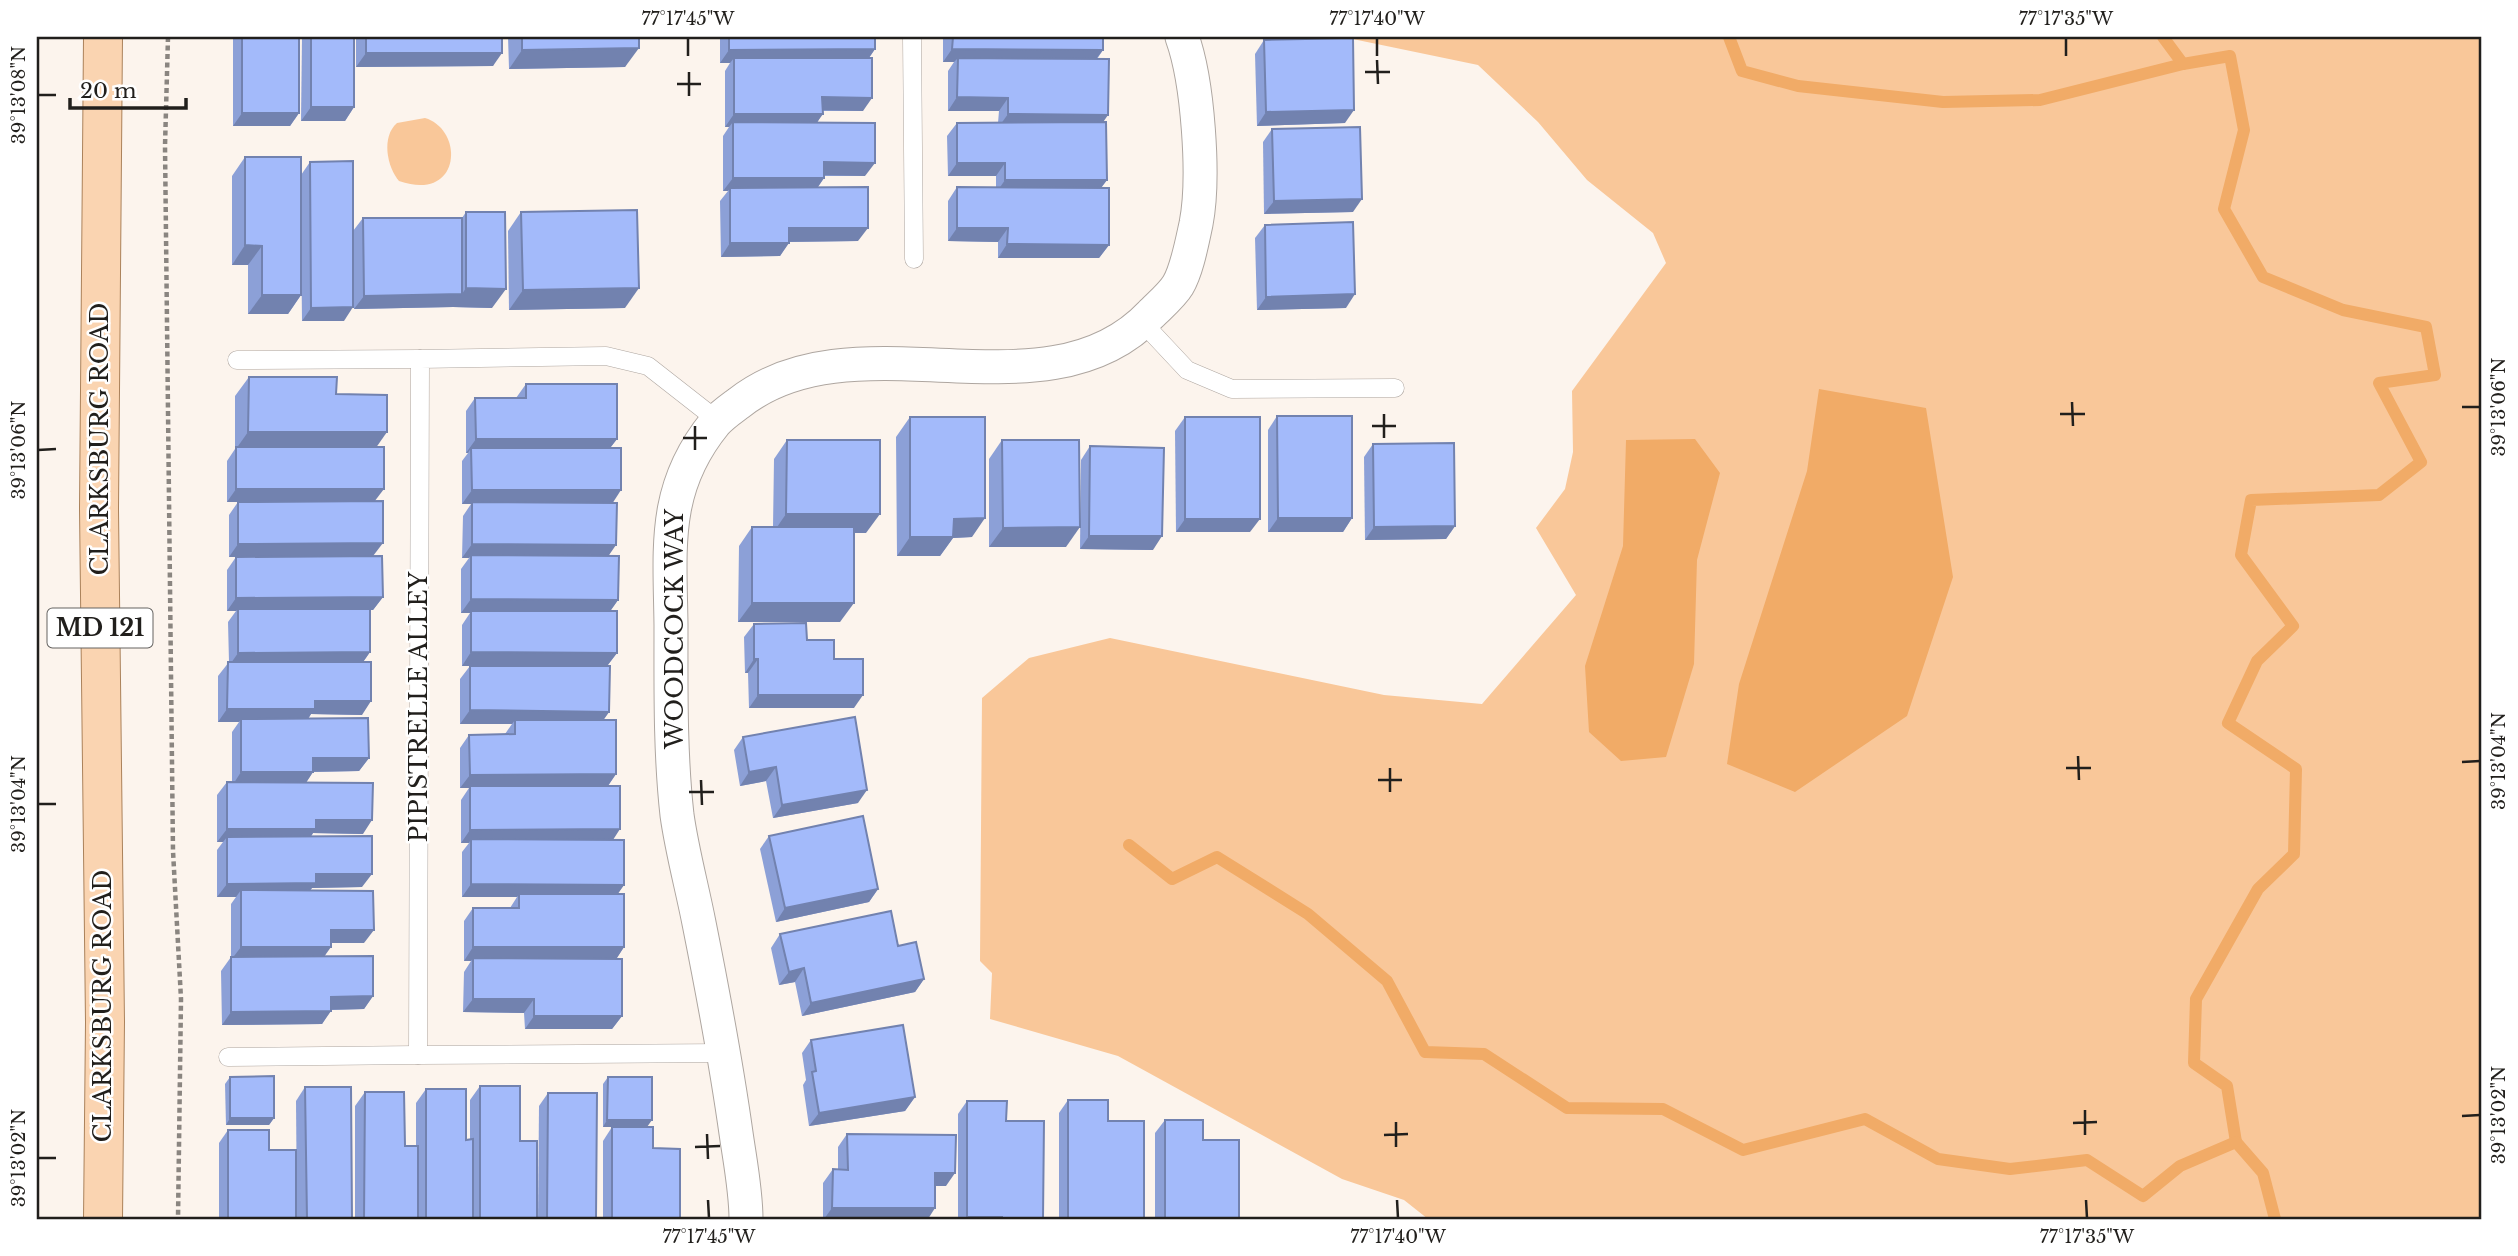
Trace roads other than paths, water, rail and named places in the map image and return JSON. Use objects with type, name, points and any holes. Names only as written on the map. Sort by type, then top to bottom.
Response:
[{"type":"main road","name":"CLARKSBURG ROAD","points":[[103,37],[99,523],[105,1022],[103,1219]]},
{"type":"street","name":"WOODCOCK WAY","points":[[746,1219],[725,1052],[678,816],[671,719],[670,543],[674,502],[686,465],[717,420],[749,395],[796,373],[824,367],[862,365],[1024,365],[1063,362],[1092,354],[1118,342],[1143,323],[1179,285],[1199,210],[1198,131],[1189,54],[1182,37]]},
{"type":"lane","points":[[912,37],[914,258]]},
{"type":"lane","points":[[1143,323],[1187,370],[1232,389],[1395,388]]},
{"type":"lane","points":[[237,360],[606,356],[648,366],[717,420]]},
{"type":"lane","name":"PIPISTRELLE ALLEY","points":[[418,1055],[420,359]]},
{"type":"lane","points":[[228,1057],[725,1052]]},
{"type":"waterway","points":[[1729,37],[1742,71],[1798,86],[1943,102],[2040,100],[2183,64]]},
{"type":"waterway","points":[[2163,37],[2183,64],[2230,56],[2244,130],[2224,209],[2263,277],[2343,310],[2426,327],[2435,375],[2379,383],[2421,462],[2379,495],[2251,500],[2241,555],[2293,626],[2257,661],[2228,723],[2296,769],[2294,854],[2258,889],[2196,999],[2194,1063],[2227,1086],[2236,1142]]},
{"type":"waterway","points":[[1129,845],[1172,879],[1217,857],[1308,914],[1387,981],[1425,1052],[1484,1054],[1567,1108],[1663,1109],[1743,1150],[1865,1119],[1938,1159],[2010,1169],[2087,1160],[2143,1196],[2180,1166],[2236,1142],[2263,1173],[2275,1219]]}]
